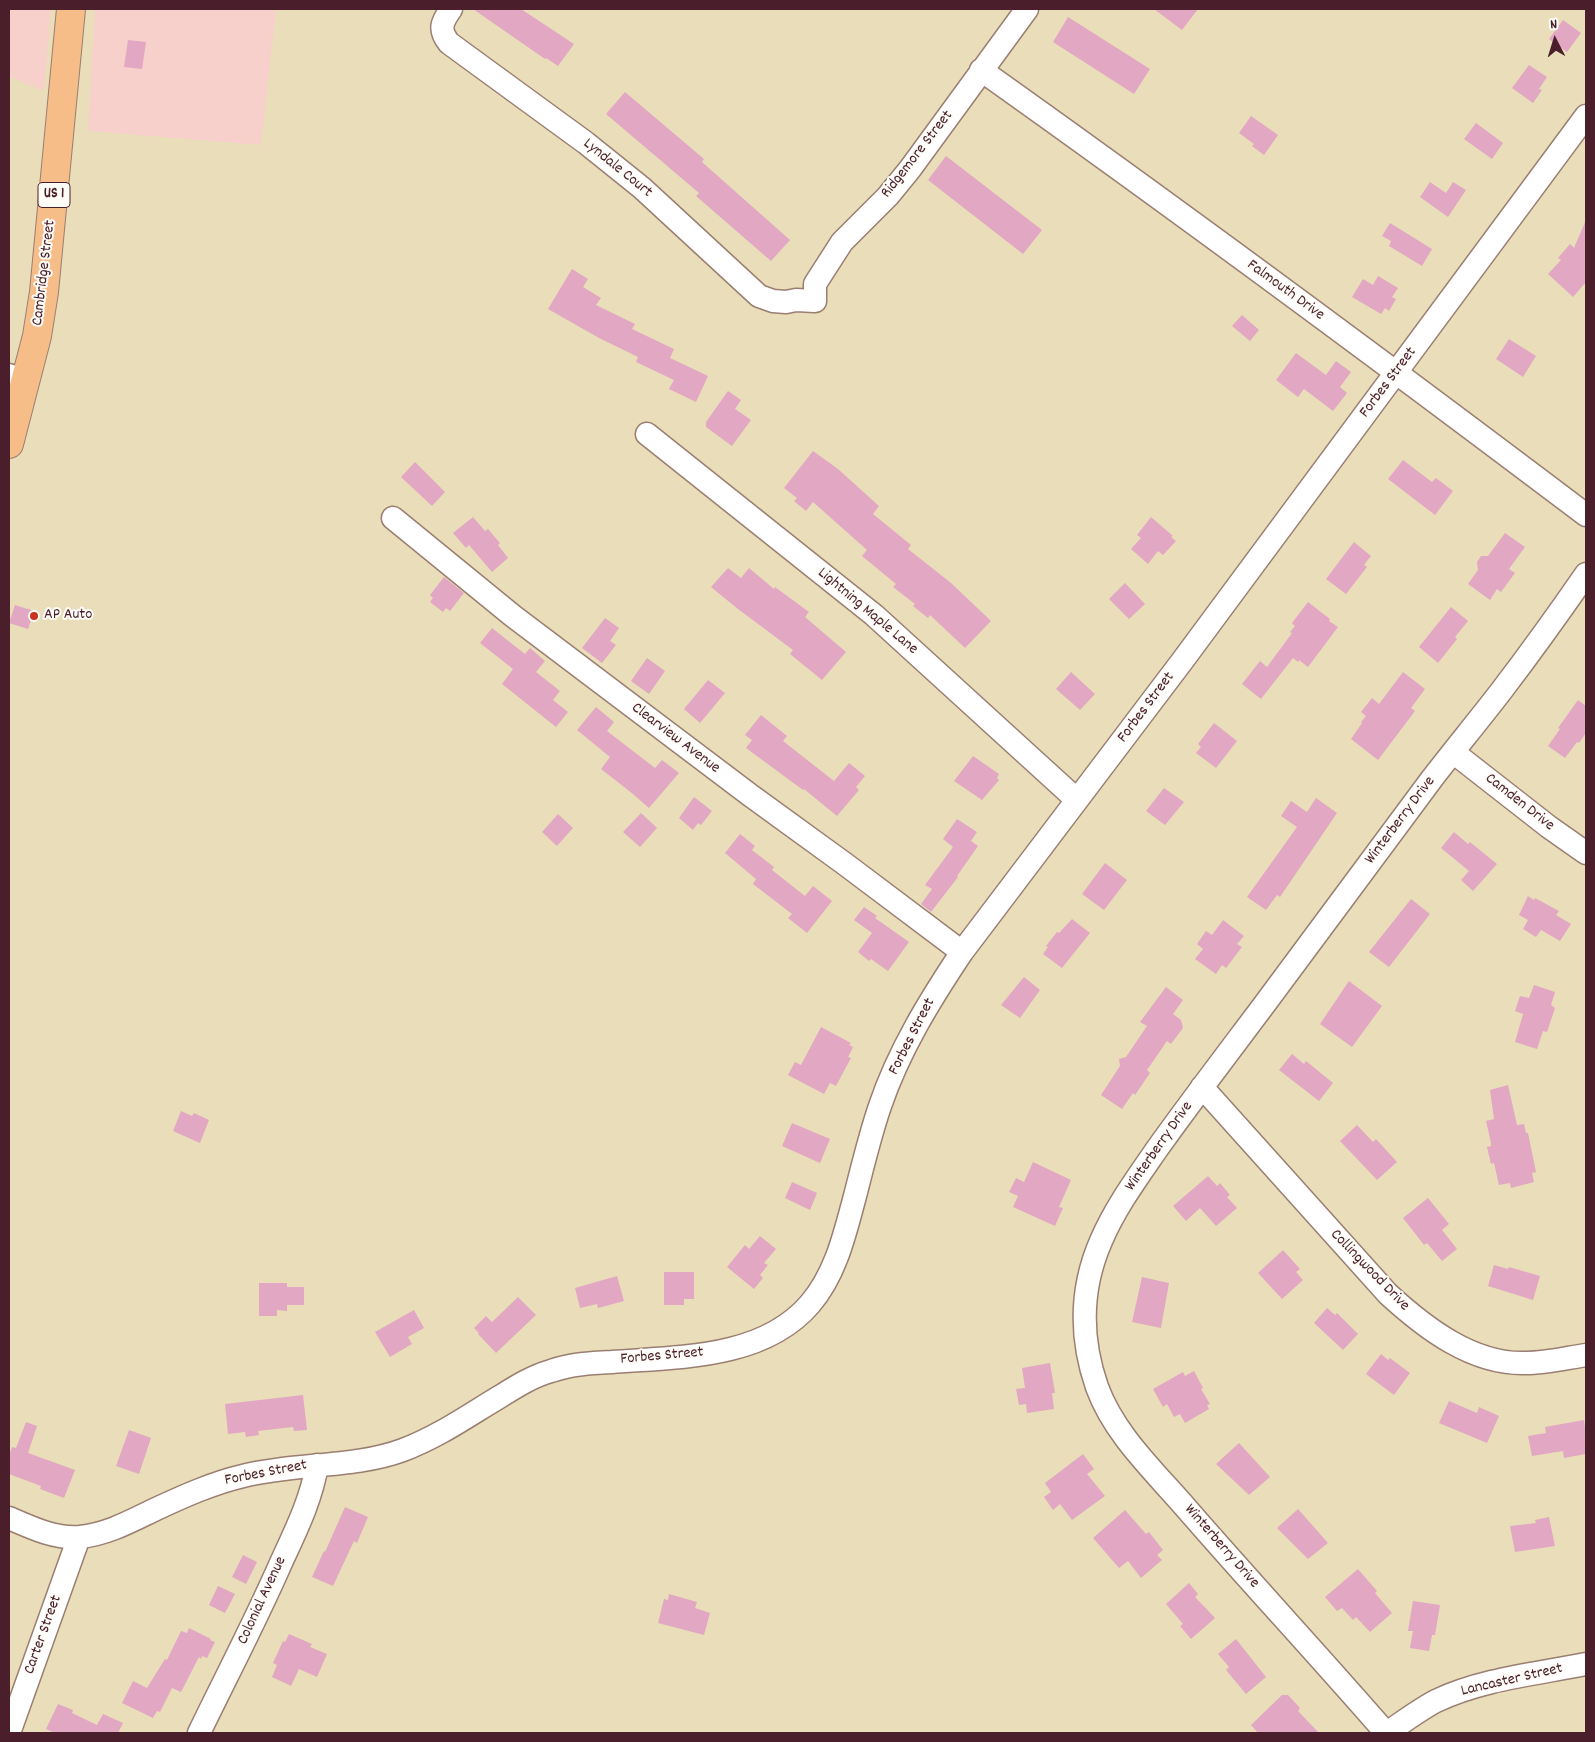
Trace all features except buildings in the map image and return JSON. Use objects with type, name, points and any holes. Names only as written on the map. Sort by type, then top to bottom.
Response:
[{"type":"main road","name":"Cambridge Street","points":[[9,444],[18,378],[37,336],[44,292],[71,9]]},
{"type":"street","name":"Lyndale Court","points":[[451,9],[443,20],[442,28],[444,36],[449,43],[586,143],[642,188],[759,296],[773,301],[815,301]]},
{"type":"street","name":"Ridgemore Street","points":[[815,301],[815,284],[842,242],[893,189],[1026,9]]},
{"type":"street","name":"Falmouth Drive","points":[[981,70],[1100,155],[1586,514]]},
{"type":"street","name":"Forbes Street","points":[[9,1518],[41,1532],[66,1537],[102,1533],[217,1484],[244,1476],[377,1457],[401,1451],[429,1439],[526,1381],[550,1371],[575,1365],[696,1355],[727,1349],[752,1342],[778,1331],[793,1321],[809,1306],[823,1288],[831,1272],[844,1236],[881,1102],[916,1026],[962,952],[1397,373],[1586,116]]},
{"type":"street","name":"Lightning Maple Lane","points":[[647,434],[874,615],[1077,800]]},
{"type":"street","name":"Clearview Avenue","points":[[393,518],[513,616],[750,796],[845,864],[962,952]]},
{"type":"street","name":"Winterberry Drive","points":[[1387,1733],[1221,1549],[1128,1441],[1112,1418],[1099,1392],[1090,1365],[1084,1326],[1086,1291],[1100,1242],[1142,1172],[1202,1087],[1352,885],[1507,684],[1586,574]]},
{"type":"street","name":"Camden Drive","points":[[1453,752],[1549,827],[1586,853]]},
{"type":"street","name":"Collingwood Drive","points":[[1202,1087],[1388,1294],[1412,1316],[1445,1339],[1481,1356],[1504,1362],[1524,1364],[1548,1362],[1586,1355]]},
{"type":"street","name":"Colonial Avenue","points":[[198,1733],[272,1582],[308,1503],[317,1465]]},
{"type":"street","name":"Carter Street","points":[[9,1733],[79,1537]]},
{"type":"street","name":"Lancaster Street","points":[[1387,1733],[1408,1717],[1436,1702],[1465,1690],[1495,1682],[1586,1664]]},
{"type":"shaded area","points":[[9,9],[51,9],[44,91],[9,76]]},
{"type":"shaded area","points":[[95,9],[276,9],[261,145],[88,131]]},
{"type":"place","name":"AP Auto","points":[[34,616]]}]
